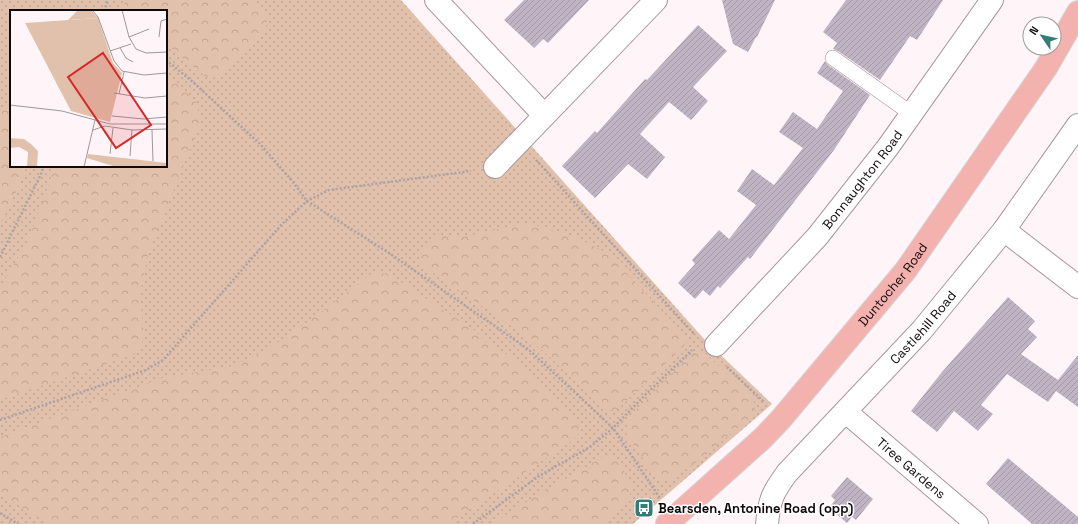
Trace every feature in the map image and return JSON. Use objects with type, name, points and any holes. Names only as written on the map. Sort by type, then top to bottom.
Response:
[{"type":"main road","name":"Duntocher Road","points":[[670,521],[781,420],[906,270],[1046,68],[1078,12]]},
{"type":"street","points":[[436,0],[544,115]]},
{"type":"street","points":[[495,167],[656,0]]},
{"type":"street","name":"Bonnaughton Road","points":[[711,351],[817,237],[912,114],[992,0]]},
{"type":"street","name":"Castlehill Road","points":[[767,524],[768,506],[776,488],[787,474],[922,330],[1004,230],[1078,125]]},
{"type":"street","points":[[1004,230],[1078,287]]},
{"type":"street","name":"Tiree Gardens","points":[[846,412],[977,524]]},
{"type":"lane","points":[[833,58],[912,114]]},
{"type":"path","points":[[104,10],[108,0]]},
{"type":"path","points":[[167,61],[193,82],[260,144],[307,201],[396,258],[528,350],[613,428],[670,521]]},
{"type":"path","points":[[520,142],[695,336]]},
{"type":"path","points":[[0,257],[44,167]]},
{"type":"path","points":[[0,420],[146,370],[163,360],[282,224],[307,201],[329,190],[495,167]]},
{"type":"path","points":[[473,524],[540,476],[590,447],[613,428],[646,394],[711,351],[781,420]]},
{"type":"path","points":[[0,513],[18,524]]},
{"type":"green space","points":[[0,0],[401,0],[705,340],[772,404],[633,524],[0,524]]},
{"type":"green space","points":[[126,0],[248,0],[258,3],[268,14],[266,27],[229,67],[213,78],[205,76],[167,45],[167,10],[124,10]]},
{"type":"green space","points":[[167,75],[197,103],[200,124],[148,255],[140,294],[144,338],[138,353],[0,400],[0,288],[29,239],[55,167],[167,167]]},
{"type":"green space","points":[[10,105],[10,167],[27,167],[0,226],[0,108]]},
{"type":"green space","points":[[520,224],[532,224],[578,238],[607,253],[689,339],[683,347],[615,412],[603,408],[542,350],[520,332],[423,266],[419,257],[433,238],[443,235],[464,237]]},
{"type":"green space","points":[[375,271],[392,276],[474,330],[487,342],[511,357],[576,418],[580,432],[573,440],[448,524],[49,524],[0,494],[0,437],[162,378],[233,366],[271,347],[317,315]]},
{"type":"green space","points":[[696,350],[703,351],[753,399],[755,407],[753,415],[700,460],[668,481],[660,480],[655,477],[625,432],[630,416]]},
{"type":"green space","points":[[606,455],[618,459],[631,485],[630,495],[603,524],[493,524],[516,508]]},
{"type":"building","points":[[524,0],[589,0],[548,43],[543,39],[534,48],[504,20]]},
{"type":"building","points":[[722,0],[775,0],[748,52],[733,44]]},
{"type":"building","points":[[846,0],[943,0],[917,40],[910,36],[880,80],[833,49],[837,43],[823,32]]},
{"type":"building","points":[[698,25],[727,51],[693,87],[708,101],[691,120],[669,102],[640,134],[665,157],[647,179],[628,164],[595,198],[562,166],[595,131],[597,133],[645,79],[647,80]]},
{"type":"building","points":[[825,61],[828,65],[870,95],[834,150],[750,259],[748,257],[720,288],[718,286],[710,296],[703,290],[695,299],[678,283],[695,264],[692,260],[719,230],[729,239],[756,205],[737,191],[752,169],[774,185],[803,148],[779,132],[793,112],[817,129],[843,91],[817,73]]},
{"type":"building","points":[[1008,297],[1035,321],[1028,329],[1037,337],[1021,354],[1058,380],[1078,355],[1078,407],[1056,391],[1048,402],[1007,374],[981,405],[993,414],[978,431],[954,411],[937,432],[911,411],[942,372]]},
{"type":"building","points":[[1008,458],[1078,517],[1078,524],[1032,524],[986,484]]},
{"type":"building","points":[[847,477],[873,499],[856,520],[852,517],[847,523],[829,508],[835,500],[831,496]]},
{"type":"place","name":"Bearsden, Antonine Road (opp)","points":[[644,508]]}]
